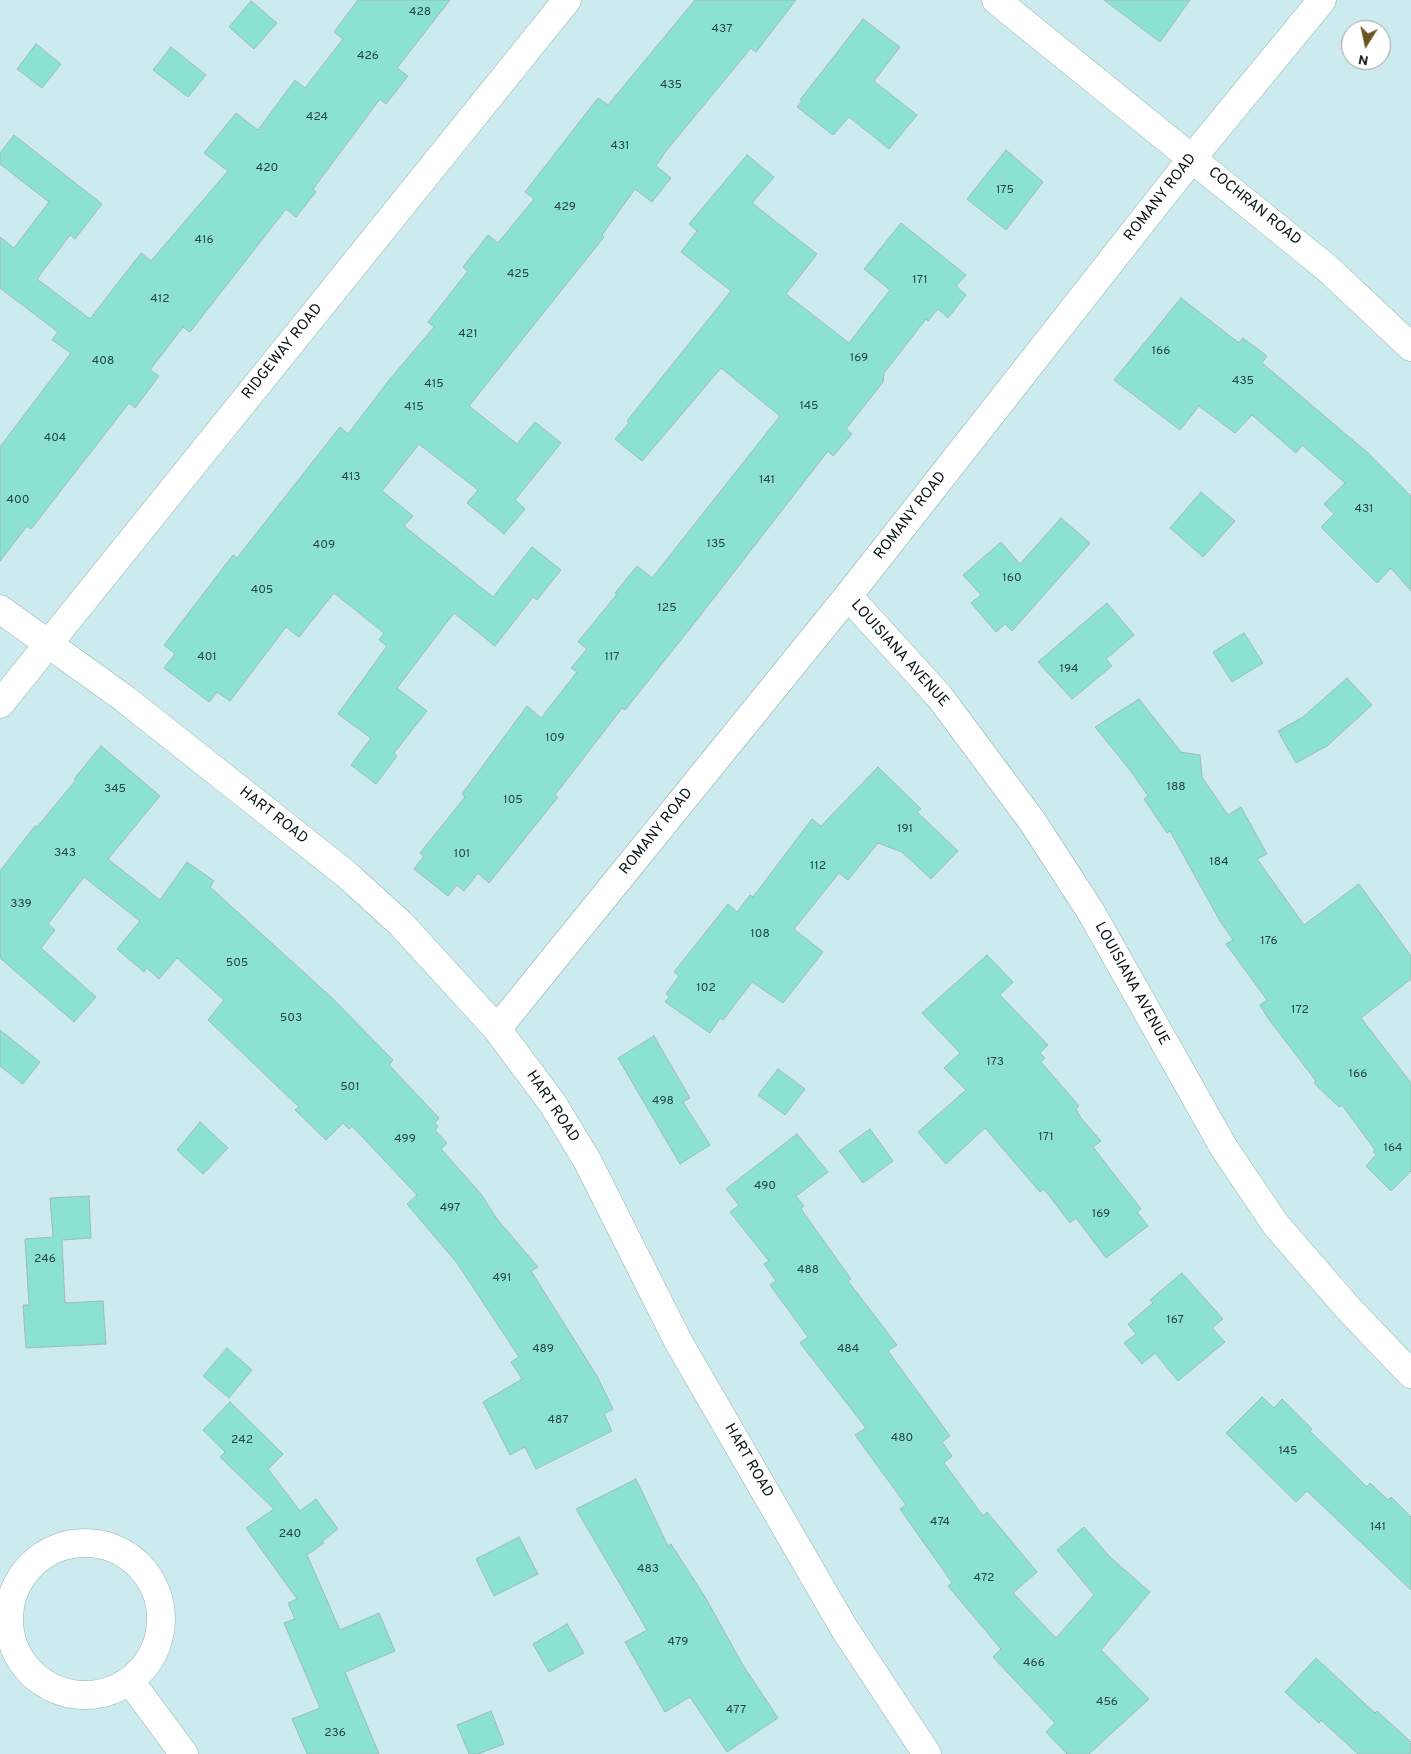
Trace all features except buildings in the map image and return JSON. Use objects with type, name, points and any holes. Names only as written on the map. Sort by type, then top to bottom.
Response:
[{"type":"street","name":"RIDGEWAY ROAD","points":[[0,704],[567,0]]},
{"type":"street","name":"COCHRAN ROAD","points":[[996,0],[1193,157],[1327,268],[1411,346]]},
{"type":"street","name":"ROMANY ROAD","points":[[497,1029],[848,596],[1193,157],[1322,0]]},
{"type":"street","name":"LOUISIANA AVENUE","points":[[848,596],[939,696],[1032,821],[1091,912],[1224,1148],[1276,1225],[1347,1307],[1411,1374]]},
{"type":"street","name":"HART ROAD","points":[[0,608],[124,699],[346,874],[401,924],[497,1029],[553,1104],[588,1162],[689,1360],[844,1628],[927,1754]]},
{"type":"street","points":[[77,1543],[102,1545],[125,1554],[144,1570],[156,1592],[162,1616],[161,1624],[158,1640],[148,1663],[130,1681],[107,1692],[82,1695],[57,1690],[35,1677],[19,1658],[10,1634],[9,1609],[17,1584],[32,1564],[53,1550],[77,1543]]},
{"type":"street","points":[[130,1681],[184,1754]]}]
